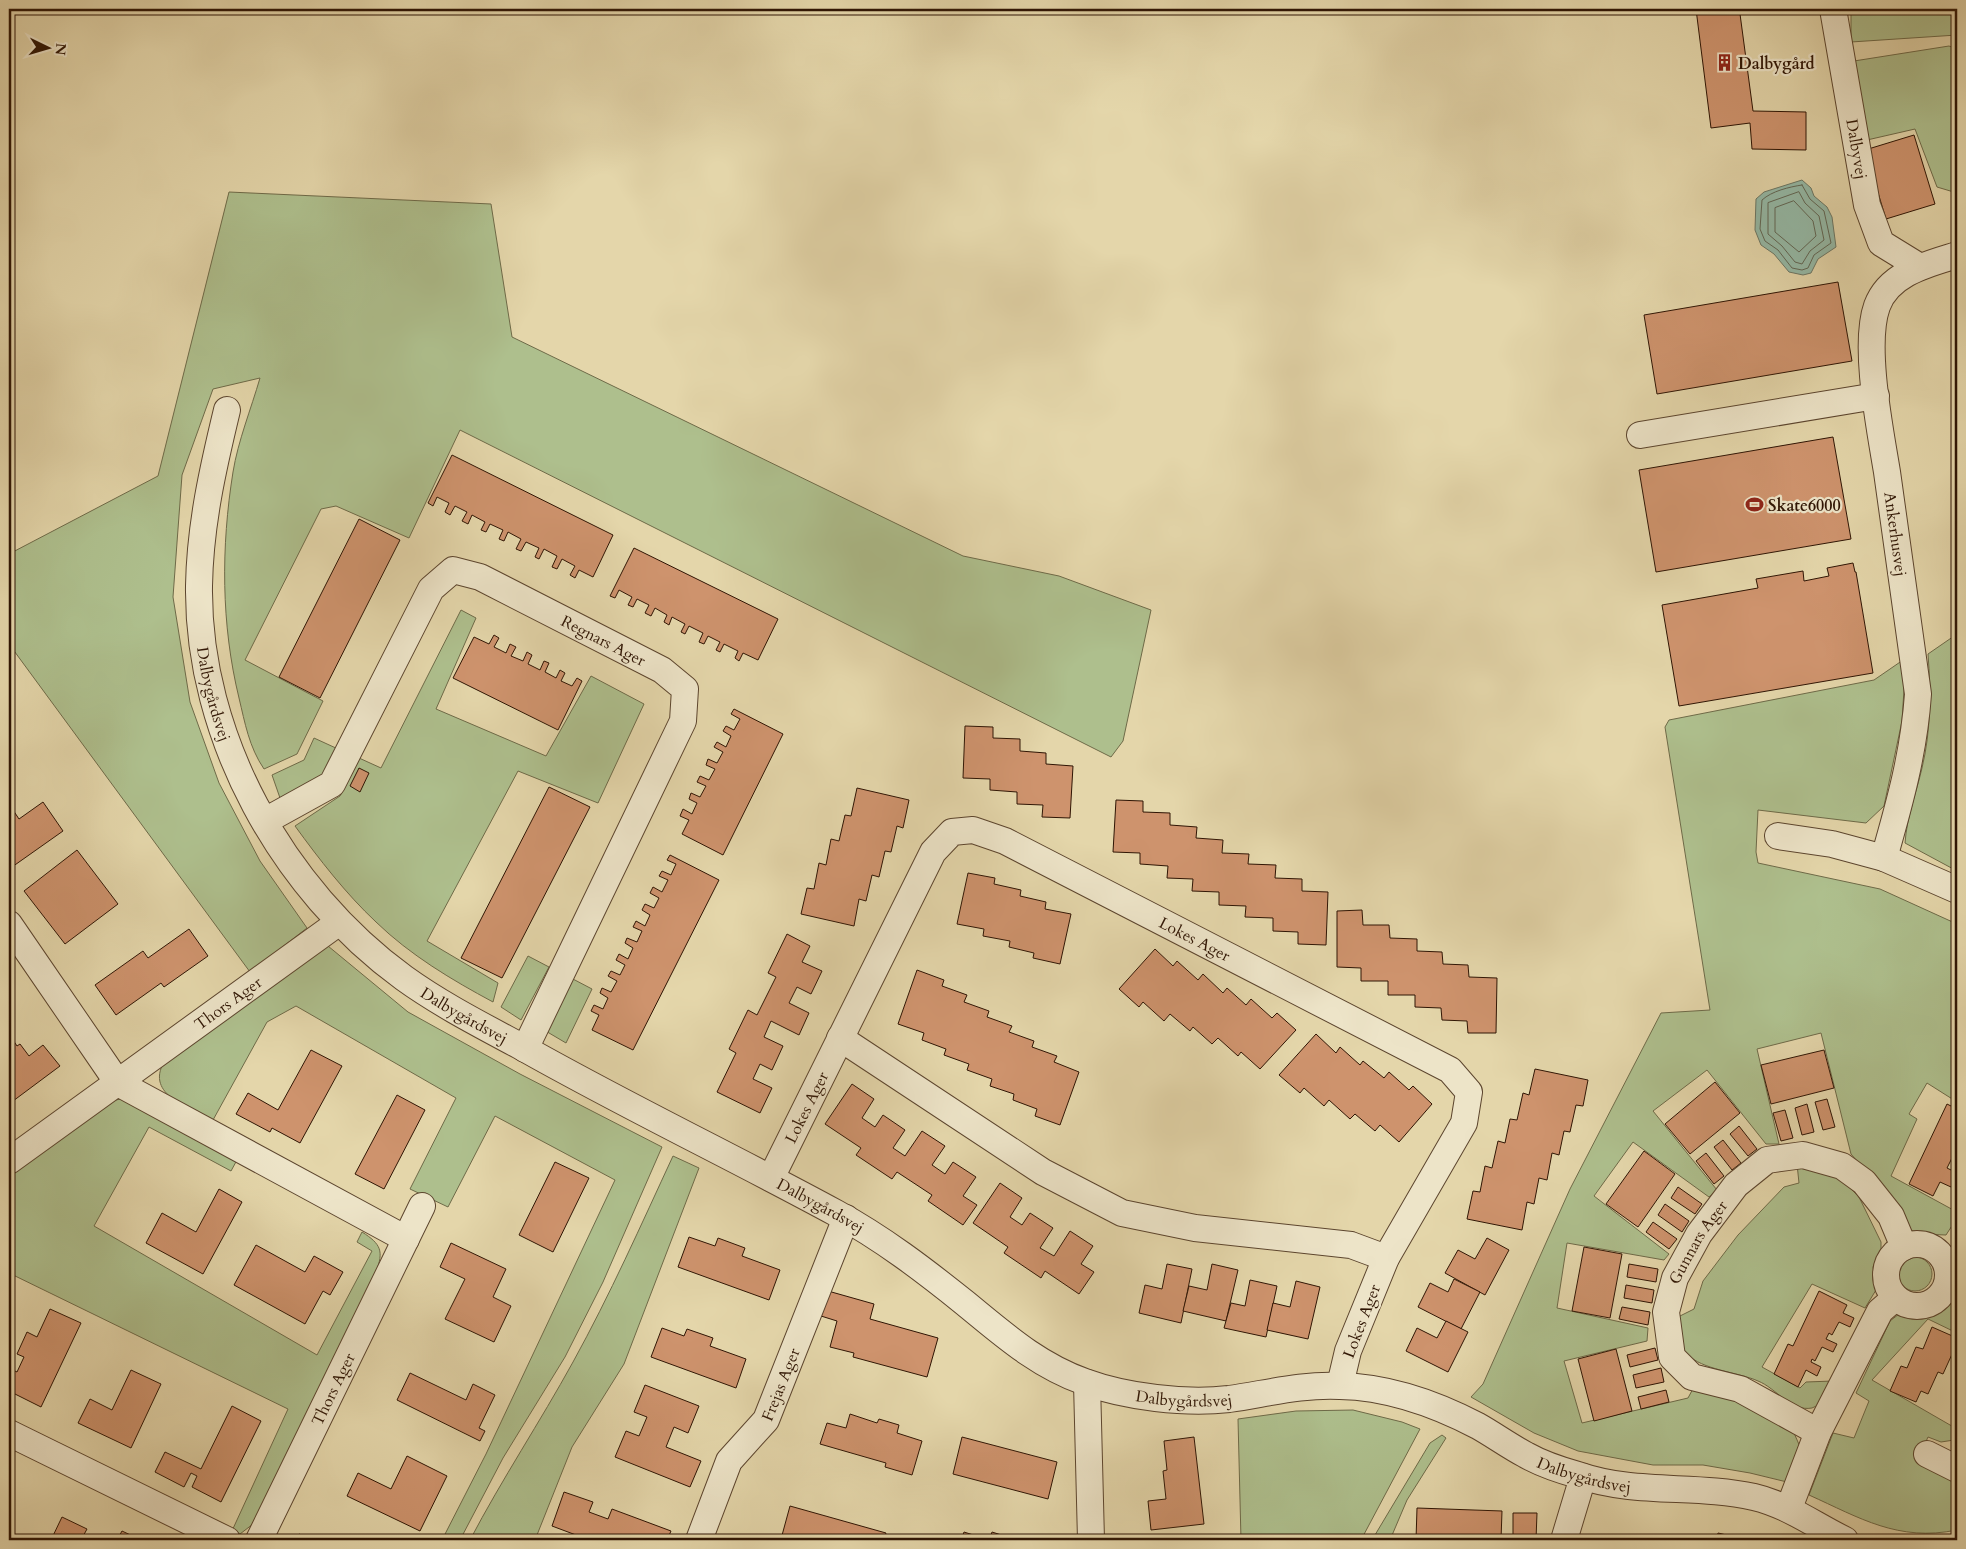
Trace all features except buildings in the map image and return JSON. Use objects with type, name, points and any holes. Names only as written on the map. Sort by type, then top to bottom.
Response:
[{"type":"street","name":"Dalbyvej","points":[[1832,9],[1867,205],[1881,243],[1920,267]]},
{"type":"street","name":"Ankerhusvej","points":[[1884,858],[1907,776],[1915,733],[1918,694],[1876,396],[1871,330],[1878,305],[1892,283],[1920,267],[1957,254]]},
{"type":"street","points":[[1640,435],[1876,396]]},
{"type":"street","name":"Dalbygårdsvej","points":[[227,410],[210,477],[202,533],[199,587],[203,647],[216,710],[233,763],[265,821],[293,865],[338,923],[405,979],[602,1093],[846,1218],[915,1263],[1034,1359],[1087,1383],[1153,1398],[1221,1400],[1299,1388],[1340,1386],[1403,1394],[1483,1428],[1531,1458],[1583,1477],[1624,1488],[1713,1490],[1760,1498],[1789,1508],[1845,1540]]},
{"type":"street","name":"Regnars Ager","points":[[265,821],[332,784],[431,588],[453,570],[480,577],[662,670],[685,690],[683,721],[524,1049]]},
{"type":"street","name":"Lokes Ager","points":[[771,1178],[933,852],[952,832],[973,830],[1004,841],[1450,1070],[1470,1092],[1464,1123],[1386,1258],[1348,1351],[1340,1386]]},
{"type":"street","points":[[1778,836],[1832,844],[1884,858],[1957,890]]},
{"type":"street","name":"Thors Ager","points":[[9,1161],[338,923]]},
{"type":"street","points":[[9,924],[118,1083],[406,1239]]},
{"type":"street","points":[[840,1038],[1043,1172],[1122,1213],[1196,1228],[1351,1245],[1386,1258]]},
{"type":"street","name":"Gunnars Ager","points":[[1818,1432],[1740,1390],[1692,1377],[1672,1357],[1666,1312],[1675,1278],[1699,1234],[1736,1185],[1767,1160],[1803,1154],[1842,1166],[1864,1182],[1891,1216],[1904,1247]]},
{"type":"street","name":"Thors Ager","points":[[259,1540],[422,1206]]},
{"type":"street","name":"Frejas Ager","points":[[699,1540],[728,1461],[766,1420],[846,1218]]},
{"type":"street","points":[[1913,1243],[1948,1247],[1946,1262],[1953,1279],[1942,1294],[1925,1306],[1904,1304],[1895,1298],[1888,1289],[1886,1268],[1894,1252],[1913,1243]]},
{"type":"street","points":[[1789,1508],[1818,1432],[1880,1311],[1895,1298]]},
{"type":"street","points":[[1087,1383],[1091,1540]]},
{"type":"street","points":[[9,1433],[227,1540]]},
{"type":"street","points":[[1927,1454],[1956,1466]]},
{"type":"street","points":[[1564,1540],[1583,1477]]},
{"type":"shaded area","points":[[1851,9],[1957,9],[1957,35],[1851,42]]},
{"type":"shaded area","points":[[1949,46],[1957,49],[1957,193],[1937,187],[1915,129],[1867,140],[1854,61]]},
{"type":"shaded area","points":[[229,192],[491,204],[512,337],[963,556],[1059,576],[1151,610],[1123,741],[1111,757],[460,430],[409,538],[336,506],[321,509],[245,660],[323,701],[297,754],[264,769],[251,743],[233,670],[226,614],[225,585],[226,529],[235,460],[260,378],[213,389],[182,475],[173,597],[190,702],[219,783],[260,861],[307,928],[250,972],[9,644],[9,554],[158,476]]},
{"type":"shaded area","points":[[461,610],[476,618],[436,709],[546,756],[591,676],[644,704],[598,803],[518,771],[427,941],[498,983],[493,1002],[432,966],[389,934],[344,888],[295,826],[340,796],[359,758],[381,768]]},
{"type":"shaded area","points":[[1957,634],[1957,871],[1905,843],[1912,805],[1925,754],[1929,726],[1930,683],[1928,654]]},
{"type":"shaded area","points":[[1906,658],[1902,721],[1884,806],[1866,823],[1758,810],[1756,852],[1758,863],[1880,889],[1957,924],[1957,1102],[1927,1083],[1909,1114],[1917,1119],[1891,1176],[1957,1212],[1957,1218],[1946,1235],[1918,1234],[1902,1226],[1877,1184],[1851,1154],[1821,1033],[1757,1049],[1779,1144],[1766,1144],[1707,1070],[1653,1111],[1717,1190],[1709,1197],[1633,1142],[1594,1196],[1669,1254],[1664,1260],[1567,1243],[1557,1308],[1648,1328],[1647,1341],[1564,1361],[1582,1423],[1688,1398],[1695,1385],[1744,1399],[1794,1433],[1801,1449],[1787,1482],[1703,1465],[1653,1465],[1578,1451],[1534,1433],[1471,1397],[1483,1384],[1570,1189],[1661,1013],[1710,1010],[1665,727],[1669,720],[1874,680]]},
{"type":"shaded area","points":[[314,738],[338,749],[324,777],[280,798],[272,775],[304,760]]},
{"type":"shaded area","points":[[328,946],[408,1012],[520,1074],[662,1147],[603,1282],[565,1357],[503,1458],[460,1540],[442,1540],[486,1454],[615,1180],[495,1116],[448,1207],[410,1189],[456,1098],[296,1006],[267,1022],[213,1120],[182,1105],[165,1092],[160,1083],[160,1073],[164,1062]]},
{"type":"shaded area","points":[[528,956],[549,967],[521,1020],[501,1007]]},
{"type":"shaded area","points":[[571,978],[592,989],[566,1043],[544,1030]]},
{"type":"shaded area","points":[[122,1099],[237,1160],[231,1171],[149,1127],[94,1226],[317,1355],[372,1251],[357,1242],[362,1232],[377,1244],[379,1249],[380,1259],[376,1272],[253,1524],[240,1534],[231,1533],[288,1409],[9,1273],[9,1171],[108,1101]]},
{"type":"shaded area","points":[[673,1156],[699,1168],[624,1364],[572,1447],[535,1540],[470,1540],[587,1337]]},
{"type":"shaded area","points":[[1797,1164],[1836,1174],[1859,1197],[1881,1242],[1881,1250],[1873,1267],[1876,1290],[1865,1308],[1812,1284],[1762,1367],[1800,1388],[1806,1382],[1833,1381],[1822,1401],[1812,1408],[1804,1408],[1790,1403],[1758,1381],[1702,1364],[1684,1351],[1679,1337],[1678,1326],[1678,1317],[1694,1309],[1703,1281],[1738,1235],[1784,1187],[1799,1183]]},
{"type":"shaded area","points":[[1915,1257],[1922,1258],[1927,1262],[1931,1267],[1931,1281],[1927,1286],[1922,1290],[1915,1291],[1908,1290],[1903,1286],[1899,1281],[1898,1274],[1899,1267],[1903,1262],[1908,1258]]},
{"type":"shaded area","points":[[1957,1295],[1957,1333],[1928,1319],[1872,1380],[1957,1429],[1957,1435],[1954,1440],[1941,1442],[1928,1437],[1918,1459],[1957,1478],[1957,1530],[1916,1533],[1880,1526],[1809,1495],[1833,1433],[1854,1438],[1869,1401],[1856,1393],[1890,1321],[1899,1314],[1914,1315],[1933,1311]]},
{"type":"shaded area","points":[[1353,1410],[1402,1422],[1420,1429],[1361,1540],[1241,1540],[1238,1419],[1296,1411]]},
{"type":"shaded area","points":[[1442,1435],[1446,1438],[1407,1500],[1390,1540],[1372,1540],[1430,1443]]},
{"type":"water","points":[[1802,180],[1811,188],[1814,196],[1827,207],[1832,217],[1836,247],[1818,259],[1811,273],[1803,275],[1789,272],[1774,254],[1761,245],[1755,230],[1756,199],[1764,192]]},
{"type":"place","name":"Dalbygård","points":[[1724,63]]},
{"type":"place","name":"Skate6000","points":[[1754,505]]}]
